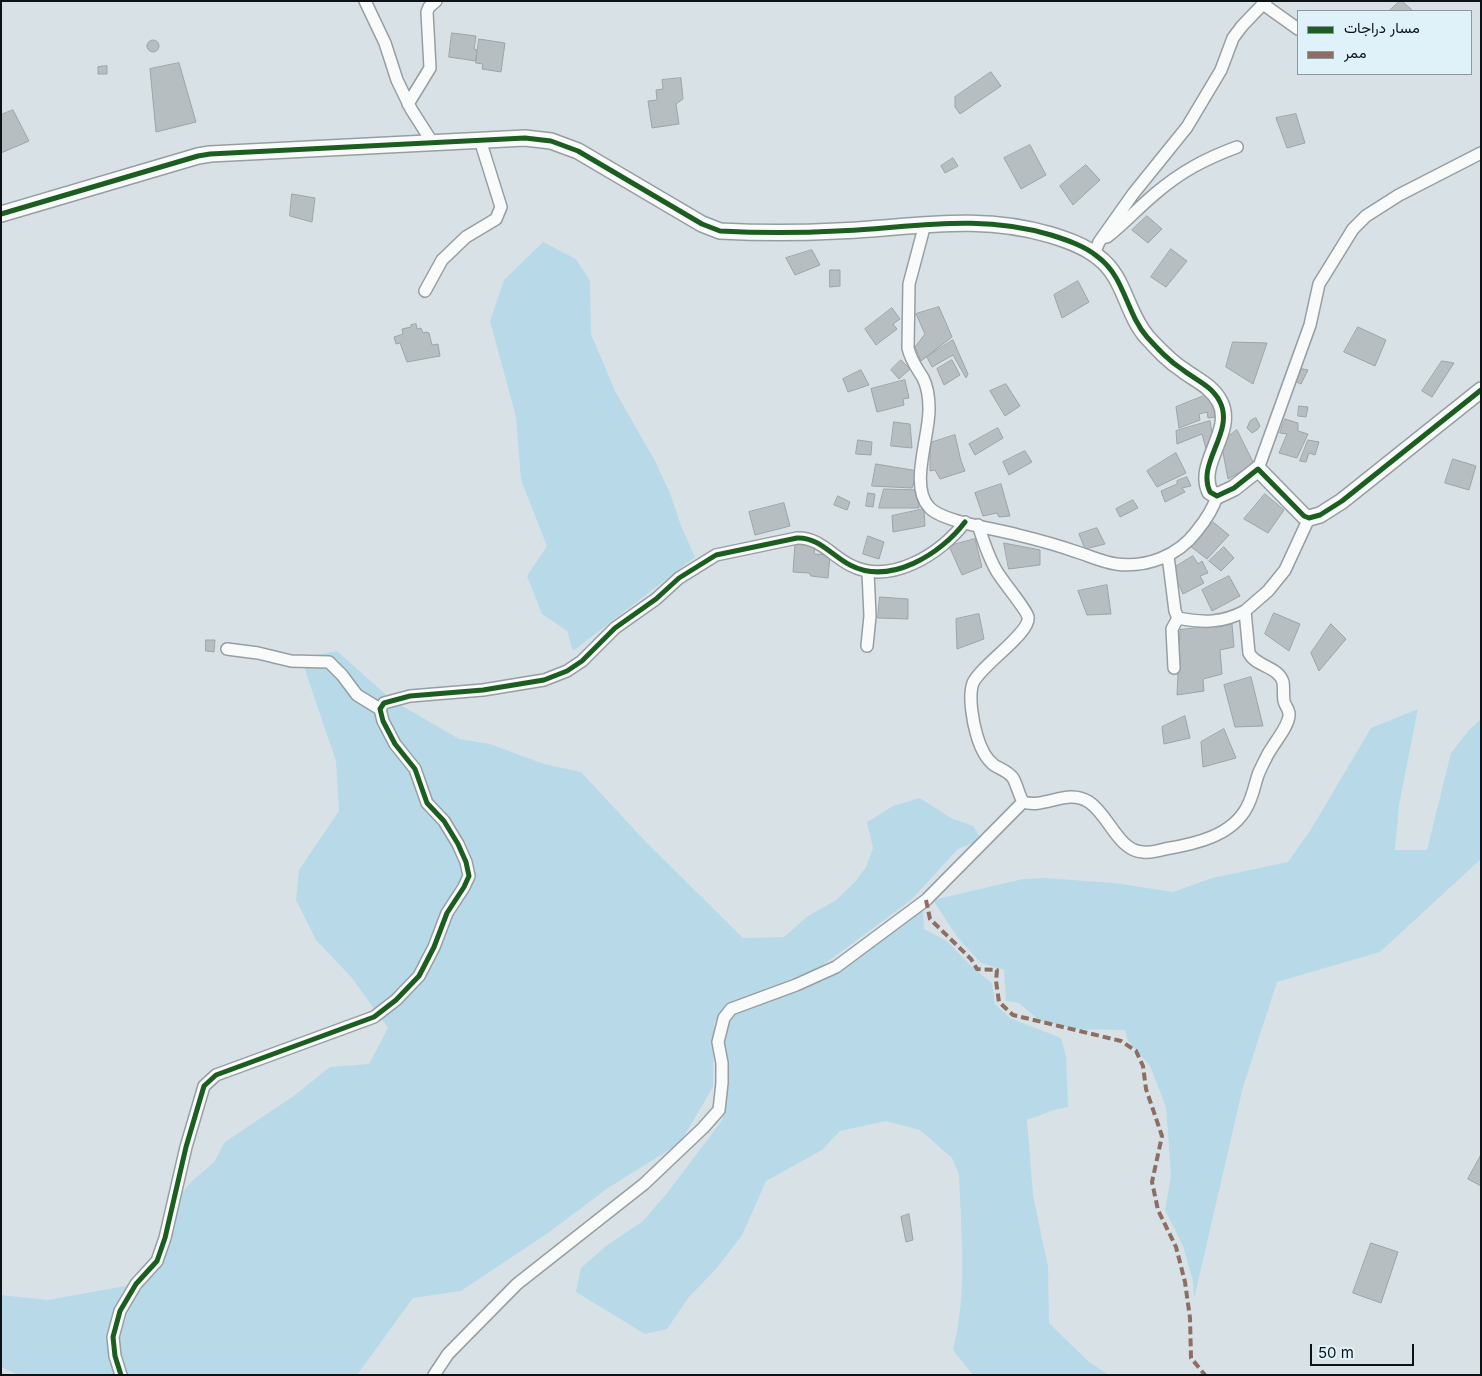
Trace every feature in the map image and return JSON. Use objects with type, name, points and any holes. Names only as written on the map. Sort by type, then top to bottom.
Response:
[{"type":"street","points":[[365,1],[386,43],[397,80],[408,104],[432,142]]},
{"type":"street","points":[[408,104],[430,68],[427,12],[429,7],[436,1]]},
{"type":"street","points":[[1096,248],[1133,194],[1187,127],[1221,70],[1233,38],[1242,26],[1265,3],[1297,28]]},
{"type":"street","points":[[1,214],[204,155],[226,152],[432,142],[540,139],[563,144],[578,150],[702,224],[720,231],[838,231],[977,222],[1030,229],[1096,248]]},
{"type":"street","points":[[425,292],[442,260],[466,237],[496,218],[501,207],[480,140]]},
{"type":"street","points":[[1096,248],[1156,193],[1180,175],[1204,160],[1237,147]]},
{"type":"street","points":[[925,224],[912,268],[908,305],[908,348],[910,357],[924,380],[929,408],[928,431],[921,475],[921,489],[925,502],[930,509],[942,517],[1020,535],[1117,564],[1137,564],[1168,556],[1180,549],[1193,536],[1214,505],[1217,496],[1234,488],[1258,469],[1310,325],[1319,284],[1353,229],[1366,216],[1399,195],[1481,153]]},
{"type":"street","points":[[1096,248],[1100,258],[1114,274],[1135,318],[1145,334],[1163,354],[1209,388],[1221,403],[1224,415],[1222,428],[1207,479],[1207,486],[1210,492],[1217,496]]},
{"type":"street","points":[[1258,469],[1304,516],[1309,518],[1320,515],[1342,502],[1481,390]]},
{"type":"street","points":[[1178,618],[1210,622],[1236,616],[1246,611],[1268,591],[1285,570],[1309,518]]},
{"type":"street","points":[[380,709],[384,703],[410,696],[483,690],[535,682],[567,671],[582,661],[615,628],[656,599],[679,578],[716,555],[807,537],[820,543],[849,565],[862,571],[887,572],[921,560],[939,549],[954,536],[965,522]]},
{"type":"street","points":[[978,525],[996,570],[1013,596],[1026,610],[1029,618],[1022,632],[996,656],[973,683],[973,720],[977,738],[986,755],[993,764],[1012,778],[1023,802]]},
{"type":"street","points":[[1168,556],[1175,612],[1178,618]]},
{"type":"street","points":[[867,646],[870,616],[868,572]]},
{"type":"street","points":[[1023,802],[1038,805],[1067,797],[1079,797],[1096,807],[1127,848],[1141,852],[1184,846],[1214,836],[1233,824],[1240,818],[1248,806],[1269,751],[1287,725],[1289,718],[1289,712],[1283,698],[1283,682],[1279,675],[1272,669],[1252,659],[1249,653],[1246,611]]},
{"type":"street","points":[[1174,668],[1172,629],[1178,618]]},
{"type":"street","points":[[121,1375],[115,1356],[113,1337],[120,1311],[136,1284],[157,1261],[165,1238],[186,1147],[204,1086],[216,1075],[374,1017],[396,1000],[419,976],[434,947],[447,913],[469,876],[466,862],[458,844],[444,821],[427,803],[416,769],[395,744],[383,721],[380,709],[357,696],[342,675],[329,662],[312,660],[292,661],[258,653],[227,649]]},
{"type":"street","points":[[434,1375],[448,1354],[516,1284],[644,1184],[703,1128],[719,1110],[722,1071],[718,1042],[724,1018],[731,1009],[796,985],[836,967],[926,900],[1023,802]]},
{"type":"shaded area","points":[[543,242],[576,259],[590,281],[591,334],[615,391],[654,459],[670,493],[681,526],[695,557],[573,651],[567,631],[542,614],[527,576],[547,546],[521,480],[516,417],[490,321],[504,280]]},
{"type":"shaded area","points":[[337,651],[392,700],[459,739],[490,744],[544,764],[581,772],[646,842],[743,938],[784,937],[808,916],[836,900],[855,882],[866,867],[873,848],[867,822],[893,806],[920,798],[951,818],[973,826],[980,837],[975,842],[958,849],[911,900],[819,968],[725,1007],[714,1023],[713,1087],[680,1143],[608,1188],[548,1233],[461,1291],[413,1298],[357,1375],[19,1375],[1,1367],[1,1295],[48,1300],[136,1284],[157,1261],[173,1204],[191,1182],[214,1162],[225,1142],[295,1095],[330,1067],[369,1064],[388,1028],[352,978],[316,940],[296,900],[299,870],[339,811],[336,761],[301,658]]},
{"type":"shaded area","points":[[1418,709],[1399,805],[1395,850],[1427,850],[1451,753],[1469,730],[1481,719],[1481,859],[1380,952],[1277,982],[1243,1087],[1194,1299],[1193,1281],[1183,1246],[1165,1210],[1171,1176],[1166,1107],[1150,1066],[1128,1041],[1125,1030],[1076,1029],[1040,1021],[1019,1003],[1006,1001],[1004,970],[981,963],[958,938],[933,900],[1023,879],[1044,878],[1115,883],[1173,892],[1212,878],[1288,862],[1310,831],[1371,728]]},
{"type":"shaded area","points":[[923,909],[924,929],[947,941],[971,966],[992,983],[995,1004],[1010,1018],[1061,1038],[1066,1056],[1068,1107],[1027,1120],[1033,1195],[1048,1267],[1049,1323],[1089,1362],[1109,1375],[973,1375],[953,1350],[961,1306],[962,1284],[959,1174],[952,1158],[920,1130],[886,1121],[840,1131],[822,1150],[766,1181],[742,1235],[717,1268],[689,1297],[667,1329],[645,1334],[576,1292],[581,1268],[606,1246],[643,1221],[668,1192],[723,1119],[729,1084],[725,1033],[732,1013],[793,987],[823,981]]},
{"type":"building","points":[[1402,1],[1412,10],[1390,10]]},
{"type":"building","points":[[452,33],[476,36],[474,49],[477,50],[476,61],[449,57]]},
{"type":"building","points":[[479,39],[505,43],[501,72],[482,69],[483,64],[476,63]]},
{"type":"building","points":[[151,40],[155,40],[159,46],[155,52],[151,52],[147,48],[147,44]]},
{"type":"building","points":[[179,63],[196,122],[156,132],[150,69]]},
{"type":"building","points":[[107,66],[107,74],[98,74],[98,67]]},
{"type":"building","points":[[991,72],[1001,86],[960,114],[955,107],[955,97]]},
{"type":"building","points":[[681,78],[683,99],[676,104],[679,124],[652,128],[648,101],[657,100],[656,90],[663,89],[662,80]]},
{"type":"building","points":[[13,110],[29,141],[1,153],[1,115]]},
{"type":"building","points":[[1296,114],[1305,143],[1287,148],[1276,118]]},
{"type":"building","points":[[1030,145],[1046,175],[1021,189],[1004,158]]},
{"type":"building","points":[[953,158],[958,166],[945,173],[941,166]]},
{"type":"building","points":[[1086,165],[1100,180],[1073,205],[1060,186]]},
{"type":"building","points":[[292,194],[315,198],[312,222],[290,216]]},
{"type":"building","points":[[1147,216],[1162,229],[1148,243],[1132,230]]},
{"type":"building","points":[[1171,249],[1187,261],[1166,287],[1151,277]]},
{"type":"building","points":[[812,250],[820,265],[795,275],[786,258]]},
{"type":"building","points":[[830,270],[840,270],[840,286],[830,287]]},
{"type":"building","points":[[1078,281],[1089,302],[1062,318],[1054,295]]},
{"type":"building","points":[[939,307],[952,337],[921,361],[915,347],[925,334],[916,314]]},
{"type":"building","points":[[892,308],[900,319],[893,324],[897,329],[876,345],[865,329]]},
{"type":"building","points":[[416,324],[417,329],[421,328],[423,333],[429,333],[432,345],[438,344],[440,356],[407,362],[400,343],[396,344],[394,337],[403,334],[402,329]]},
{"type":"building","points":[[1358,327],[1386,340],[1375,366],[1344,352]]},
{"type":"building","points":[[953,340],[968,374],[966,378],[953,355],[932,367],[927,357]]},
{"type":"building","points":[[1233,342],[1267,343],[1253,384],[1226,367]]},
{"type":"building","points":[[901,360],[910,369],[899,379],[891,370]]},
{"type":"building","points":[[952,360],[960,375],[944,385],[937,369]]},
{"type":"building","points":[[1442,361],[1454,363],[1432,397],[1422,391]]},
{"type":"building","points":[[1298,368],[1308,370],[1301,384],[1294,381]]},
{"type":"building","points":[[861,370],[869,385],[848,392],[843,379]]},
{"type":"building","points":[[905,380],[909,398],[903,399],[904,405],[877,412],[871,389]]},
{"type":"building","points":[[1006,384],[1020,406],[1005,416],[990,391]]},
{"type":"building","points":[[1209,394],[1216,417],[1208,418],[1207,412],[1199,414],[1200,420],[1179,428],[1176,407]]},
{"type":"building","points":[[1299,406],[1308,407],[1306,417],[1298,416]]},
{"type":"building","points":[[1256,418],[1260,426],[1252,433],[1247,428],[1250,421]]},
{"type":"building","points":[[1285,419],[1298,423],[1298,431],[1308,434],[1297,458],[1279,453],[1287,434],[1280,433]]},
{"type":"building","points":[[1210,421],[1214,444],[1206,449],[1202,434],[1177,444],[1176,431]]},
{"type":"building","points":[[894,422],[910,424],[912,448],[891,446]]},
{"type":"building","points":[[998,428],[1003,438],[975,455],[969,444]]},
{"type":"building","points":[[1237,430],[1254,464],[1228,479],[1221,442]]},
{"type":"building","points":[[955,435],[965,471],[940,479],[935,470],[930,471],[930,443]]},
{"type":"building","points":[[858,440],[872,442],[871,455],[856,454]]},
{"type":"building","points":[[1308,440],[1319,442],[1315,455],[1309,453],[1306,462],[1300,461]]},
{"type":"building","points":[[1025,451],[1032,462],[1009,475],[1003,462]]},
{"type":"building","points":[[1176,453],[1186,473],[1157,487],[1147,471]]},
{"type":"building","points":[[1453,459],[1476,466],[1469,490],[1445,483]]},
{"type":"building","points":[[876,464],[918,471],[912,488],[872,486]]},
{"type":"building","points":[[1187,477],[1191,486],[1182,488],[1185,492],[1165,502],[1161,491]]},
{"type":"building","points":[[1001,484],[1010,516],[999,517],[997,513],[983,516],[975,493]]},
{"type":"building","points":[[884,489],[918,490],[919,508],[879,508]]},
{"type":"building","points":[[868,493],[875,494],[873,507],[866,506]]},
{"type":"building","points":[[1265,494],[1284,510],[1268,533],[1244,519]]},
{"type":"building","points":[[838,496],[850,502],[847,510],[834,505]]},
{"type":"building","points":[[1133,500],[1138,508],[1120,517],[1116,509]]},
{"type":"building","points":[[784,503],[790,526],[755,535],[749,512]]},
{"type":"building","points":[[924,509],[925,526],[893,532],[892,516]]},
{"type":"building","points":[[1213,522],[1229,535],[1207,559],[1190,546]]},
{"type":"building","points":[[1097,528],[1105,544],[1085,549],[1079,534]]},
{"type":"building","points":[[868,536],[884,542],[879,559],[863,554]]},
{"type":"building","points":[[975,539],[982,567],[962,575],[949,546]]},
{"type":"building","points":[[808,543],[815,543],[814,554],[830,555],[828,578],[811,576],[809,573],[793,572],[795,544],[808,545]]},
{"type":"building","points":[[1004,543],[1040,550],[1040,565],[1009,569]]},
{"type":"building","points":[[1224,547],[1234,558],[1221,571],[1209,561]]},
{"type":"building","points":[[1193,556],[1198,564],[1202,561],[1208,573],[1200,576],[1204,583],[1183,594],[1172,569]]},
{"type":"building","points":[[1229,576],[1240,596],[1212,611],[1202,590]]},
{"type":"building","points":[[1107,585],[1111,614],[1087,615],[1078,591]]},
{"type":"building","points":[[880,597],[908,599],[908,619],[878,618]]},
{"type":"building","points":[[1274,613],[1300,624],[1289,651],[1265,634]]},
{"type":"building","points":[[979,614],[984,639],[957,649],[956,619]]},
{"type":"building","points":[[1232,624],[1234,647],[1220,650],[1222,674],[1203,679],[1204,691],[1177,695],[1180,630]]},
{"type":"building","points":[[1331,624],[1346,639],[1319,671],[1311,653]]},
{"type":"building","points":[[206,640],[215,640],[214,652],[206,651]]},
{"type":"building","points":[[1251,677],[1263,726],[1235,727],[1224,685]]},
{"type":"building","points":[[1185,716],[1190,738],[1164,744],[1162,727]]},
{"type":"building","points":[[1224,729],[1236,758],[1203,767],[1201,742]]},
{"type":"building","points":[[1481,1155],[1481,1186],[1468,1179]]},
{"type":"building","points":[[909,1214],[913,1240],[906,1242],[901,1217]]},
{"type":"building","points":[[1371,1243],[1398,1252],[1381,1303],[1353,1293]]},
{"type":"marked path","points":[[926,900],[930,919],[971,959],[977,969],[997,970],[996,981],[999,1002],[1013,1015],[1121,1041],[1136,1051],[1143,1066],[1146,1089],[1162,1136],[1152,1182],[1158,1210],[1176,1247],[1185,1282],[1190,1318],[1191,1358],[1205,1375]]},
{"type":"cycle path","points":[[1,214],[210,154],[525,138],[551,141],[578,151],[702,224],[720,231],[808,232],[971,223],[1024,228],[1069,241],[1098,257],[1114,275],[1134,317],[1147,337],[1168,359],[1208,387],[1217,396],[1223,413],[1223,425],[1208,470],[1207,481],[1210,492],[1217,496],[1234,488],[1258,469],[1304,516],[1309,518],[1320,515],[1342,501],[1481,390]]},
{"type":"cycle path","points":[[121,1375],[115,1356],[113,1337],[120,1311],[136,1284],[157,1261],[165,1238],[186,1147],[204,1086],[216,1075],[374,1017],[396,1000],[419,976],[434,947],[447,913],[469,876],[466,862],[458,844],[444,821],[427,803],[415,769],[395,744],[383,721],[380,709],[384,703],[410,696],[483,690],[544,680],[567,671],[582,661],[615,628],[656,599],[679,578],[716,555],[797,538],[819,544],[850,565],[865,570],[881,572],[898,569],[929,555],[943,545],[965,522]]}]
